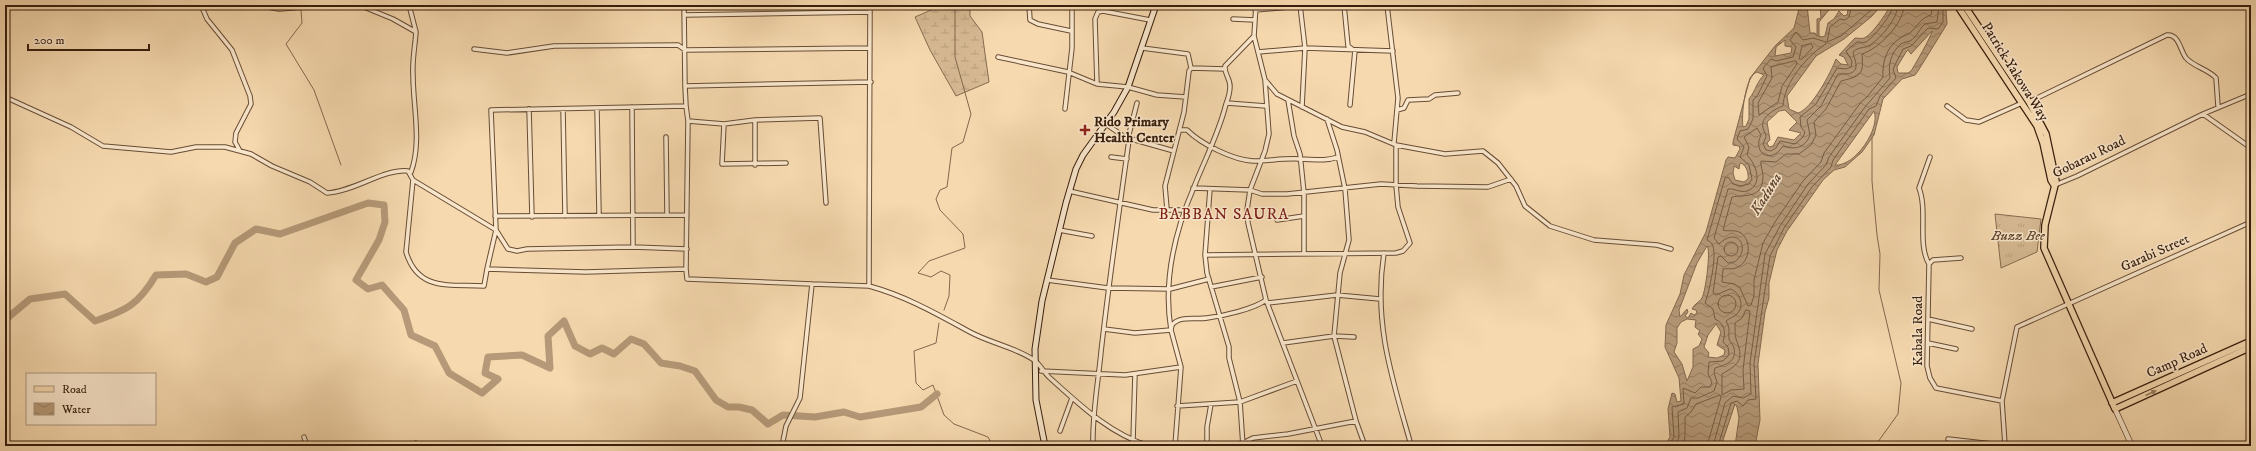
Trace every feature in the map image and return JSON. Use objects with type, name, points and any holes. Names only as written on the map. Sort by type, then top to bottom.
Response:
[{"type":"main road","points":[[1045,446],[1036,400],[1035,361],[1037,324],[1059,230],[1076,169],[1083,155],[1106,124],[1128,87],[1156,5]]},
{"type":"main road","points":[[1958,5],[1970,19]]},
{"type":"main road","points":[[1964,5],[1970,19]]},
{"type":"main road","name":"Patrick Yakowa Way","points":[[1970,19],[2026,103],[2043,142],[2051,180],[2054,185]]},
{"type":"main road","name":"Gobarau Road","points":[[2054,185],[2045,225],[2044,248],[2114,406]]},
{"type":"main road","name":"Camp Road","points":[[2114,406],[2251,341]]},
{"type":"main road","name":"Camp Road","points":[[2136,396],[2251,347]]},
{"type":"main road","points":[[1035,361],[1032,377],[1035,410],[1042,446]]},
{"type":"street","points":[[201,5],[207,19],[232,50],[250,96],[251,104],[236,133],[235,142],[240,151]]},
{"type":"street","points":[[257,5],[279,9],[330,5]]},
{"type":"street","points":[[359,5],[393,19],[416,32]]},
{"type":"street","points":[[409,5],[416,32],[412,73],[416,147],[415,160],[411,172],[413,180],[406,252],[409,262],[418,274],[434,284],[484,286],[496,230],[491,110],[686,106]]},
{"type":"street","points":[[684,5],[684,86],[688,121],[687,279],[869,286],[896,294],[916,302],[970,332],[1035,361],[1041,371],[1092,416],[1119,434],[1136,443],[1149,446]]},
{"type":"street","points":[[869,286],[870,5]]},
{"type":"street","points":[[1029,5],[1030,20],[1038,24],[1071,31]]},
{"type":"street","points":[[1065,109],[1068,93],[1072,5]]},
{"type":"street","points":[[1256,5],[1254,36],[1265,80],[1269,134],[1262,159],[1250,190],[1248,223],[1267,301],[1322,446]]},
{"type":"street","points":[[1300,5],[1305,48],[1302,107]]},
{"type":"street","points":[[1255,10],[1313,5]]},
{"type":"street","points":[[1344,5],[1348,46],[1355,50]]},
{"type":"street","points":[[1205,255],[1384,253],[1403,251],[1410,243],[1398,207],[1395,144],[1398,98],[1387,5]]},
{"type":"street","points":[[2249,5],[2251,10]]},
{"type":"street","points":[[1097,84],[1095,19],[1098,12],[1103,11],[1150,20]]},
{"type":"street","points":[[684,15],[870,12]]},
{"type":"street","points":[[1233,19],[1255,20]]},
{"type":"street","points":[[1947,106],[1966,120],[1979,122],[2026,103],[2167,35],[2172,35],[2175,37],[2182,53],[2189,60],[2216,78],[2218,106]]},
{"type":"street","points":[[1175,446],[1181,367],[1171,330],[1169,315],[1170,289],[1176,234],[1227,103],[1230,87],[1225,69],[1228,62],[1254,36]]},
{"type":"street","points":[[474,50],[507,53],[554,46],[678,45],[684,50],[870,48]]},
{"type":"street","points":[[1142,48],[1188,54],[1191,68],[1180,130],[1165,186],[1167,209]]},
{"type":"street","points":[[1258,52],[1305,48],[1393,51]]},
{"type":"street","points":[[1350,105],[1355,50]]},
{"type":"street","points":[[998,57],[1068,72],[1097,84],[1128,87],[1157,95],[1186,97]]},
{"type":"street","points":[[1191,68],[1225,69]]},
{"type":"street","points":[[1265,80],[1270,88],[1288,100],[1346,129],[1365,132],[1395,144],[1445,154],[1483,151],[1490,155],[1510,179],[1525,206],[1550,226],[1594,240],[1621,242],[1644,246],[1657,245],[1671,249]]},
{"type":"street","points":[[684,86],[870,82]]},
{"type":"street","points":[[1265,90],[1270,88]]},
{"type":"street","points":[[1397,110],[1404,108],[1408,100],[1429,99],[1435,95],[1458,93]]},
{"type":"street","name":"Gobarau Road","points":[[2054,185],[2077,176],[2218,106],[2251,94]]},
{"type":"street","points":[[5,97],[71,127],[103,146],[171,152],[196,147],[220,146],[240,151],[310,182],[327,193],[371,181],[400,171],[411,172]]},
{"type":"street","points":[[1288,100],[1300,159],[1304,193],[1304,254]]},
{"type":"street","points":[[1093,446],[1092,416],[1099,375],[1108,288],[1127,159],[1128,138],[1137,103]]},
{"type":"street","points":[[1227,103],[1266,106]]},
{"type":"street","points":[[632,107],[633,247]]},
{"type":"street","points":[[529,109],[532,217]]},
{"type":"street","points":[[563,109],[565,216]]},
{"type":"street","points":[[597,109],[599,214]]},
{"type":"street","points":[[2203,114],[2251,148]]},
{"type":"street","points":[[688,121],[724,124],[756,120],[820,118],[826,203]]},
{"type":"street","points":[[1327,119],[1345,189],[1349,240],[1340,273],[1334,336],[1356,421],[1365,446]]},
{"type":"street","points":[[755,165],[756,120]]},
{"type":"street","points":[[724,124],[722,164],[755,165],[762,162],[786,163]]},
{"type":"street","points":[[1106,124],[1128,138],[1174,151]]},
{"type":"street","points":[[1180,130],[1187,130],[1194,137],[1211,147],[1234,157],[1253,161],[1262,159],[1300,159],[1320,161],[1338,157]]},
{"type":"street","points":[[666,137],[667,214]]},
{"type":"street","points":[[1111,157],[1127,159]]},
{"type":"street","name":"Kabala Road","points":[[1930,157],[1919,188],[1923,199],[1924,255],[1928,264],[1928,343],[1930,378],[1936,388],[2002,401]]},
{"type":"street","points":[[1193,188],[1250,190],[1276,194],[1345,189],[1366,185],[1488,187],[1510,179]]},
{"type":"street","points":[[413,180],[496,230],[508,249],[517,251],[527,249],[633,247],[687,249]]},
{"type":"street","points":[[1210,189],[1205,255],[1211,287],[1229,347],[1229,358],[1240,402],[1243,445]]},
{"type":"street","points":[[1069,191],[1121,204],[1153,210],[1185,210]]},
{"type":"street","points":[[495,216],[532,217],[599,214],[633,216],[658,216],[667,214],[687,215]]},
{"type":"street","points":[[1277,220],[1304,216]]},
{"type":"street","name":"Garabi Street","points":[[2002,401],[2017,327],[2251,222]]},
{"type":"street","points":[[1059,230],[1092,236]]},
{"type":"street","points":[[1384,253],[1380,299],[1385,352],[1411,445],[1406,446]]},
{"type":"street","points":[[1928,264],[1933,260],[1961,258]]},
{"type":"street","points":[[487,269],[586,272],[686,268]]},
{"type":"street","points":[[1211,287],[1262,277]]},
{"type":"street","points":[[1047,280],[1108,288],[1170,289],[1209,279]]},
{"type":"street","points":[[782,446],[786,426],[800,398],[812,284]]},
{"type":"street","points":[[1171,330],[1175,321],[1181,319],[1206,319],[1267,301],[1337,294],[1380,299]]},
{"type":"street","points":[[1928,319],[1972,329]]},
{"type":"street","points":[[1104,330],[1135,333],[1171,330]]},
{"type":"street","points":[[1283,343],[1334,336],[1354,337]]},
{"type":"street","points":[[1928,343],[1956,349]]},
{"type":"street","points":[[1041,371],[1058,370],[1099,375],[1134,374],[1181,367]]},
{"type":"street","points":[[1134,374],[1136,443]]},
{"type":"street","points":[[1177,406],[1240,402],[1297,381]]},
{"type":"street","points":[[1060,431],[1062,421],[1072,398]]},
{"type":"street","points":[[1948,439],[2008,446],[2002,401]]},
{"type":"street","points":[[1207,446],[1207,427],[1211,404]]},
{"type":"street","name":"Gobarau Road","points":[[2114,406],[2132,446]]},
{"type":"street","points":[[1227,446],[1243,445],[1253,438],[1315,429],[1356,421]]},
{"type":"street","points":[[304,437],[307,446]]},
{"type":"green space","points":[[936,5],[970,5],[970,16],[982,32],[989,82],[956,96],[930,50],[915,17],[936,8]]},
{"type":"green space","name":"Buzz Bee","points":[[1995,214],[2041,219],[2037,252],[2001,268]]},
{"type":"water","name":"Kaduna","points":[[1800,5],[1807,5],[1810,33],[1815,33],[1817,36],[1817,19],[1821,18],[1820,5],[1833,5],[1819,22],[1819,36],[1822,37],[1825,36],[1828,23],[1834,19],[1839,11],[1844,16],[1847,15],[1849,5],[1882,5],[1871,17],[1844,39],[1816,56],[1787,96],[1789,109],[1798,113],[1809,105],[1815,98],[1836,59],[1841,64],[1848,65],[1844,57],[1839,55],[1855,38],[1863,38],[1871,33],[1883,18],[1890,5],[1951,5],[1951,7],[1946,11],[1947,24],[1918,71],[1915,75],[1902,79],[1883,99],[1874,135],[1862,152],[1845,167],[1834,170],[1823,180],[1787,231],[1777,250],[1769,283],[1769,298],[1765,312],[1758,364],[1760,420],[1755,446],[1735,446],[1739,418],[1735,404],[1721,446],[1665,446],[1670,437],[1668,409],[1672,393],[1675,394],[1677,402],[1681,401],[1679,378],[1665,347],[1666,325],[1680,294],[1684,275],[1706,232],[1726,160],[1728,157],[1735,158],[1740,149],[1739,146],[1733,145],[1733,142],[1744,99],[1743,127],[1746,126],[1749,119],[1749,99],[1764,75],[1757,72],[1750,80],[1775,46],[1794,28]],"holes":[[[1932,31],[1911,71],[1908,73],[1898,73],[1897,67],[1906,52],[1908,50],[1911,54]],[[1785,40],[1785,46],[1792,47],[1791,53],[1775,56],[1776,47]],[[1785,110],[1797,122],[1789,130],[1801,133],[1794,140],[1778,137],[1773,146],[1769,147],[1767,143],[1770,140],[1767,122],[1779,111]],[[1874,111],[1874,127],[1865,145],[1851,160],[1843,164],[1835,165]],[[1740,163],[1744,165],[1747,172],[1748,179],[1744,182],[1735,180],[1733,173],[1734,166],[1739,169]],[[1707,246],[1708,262],[1704,294],[1692,309],[1696,310],[1697,313],[1694,315],[1691,313],[1688,318],[1685,316],[1688,312],[1687,309],[1680,317],[1679,310],[1697,263]],[[1687,319],[1696,320],[1695,327],[1700,331],[1698,334],[1702,339],[1699,346],[1693,349],[1693,367],[1687,381],[1682,364],[1674,352],[1677,343],[1677,328],[1681,322]],[[1716,324],[1721,332],[1717,345],[1725,350],[1724,355],[1717,358],[1708,357],[1709,353],[1704,347],[1708,335]]]},
{"type":"waterway","points":[[944,310],[949,296],[950,275],[941,271],[931,277],[918,273],[929,261],[965,248],[963,234],[940,210],[936,199],[940,190],[947,187],[952,148],[963,142],[971,114],[955,57],[955,5]]},
{"type":"waterway","points":[[301,10],[302,23],[286,44],[314,90],[341,165]]},
{"type":"waterway","points":[[1872,138],[1872,181],[1880,254],[1879,290],[1901,383],[1898,414],[1875,446]]},
{"type":"waterway","points":[[5,320],[30,299],[65,294],[95,321],[124,310],[131,305],[150,285],[156,275],[186,274],[206,282],[217,277],[235,243],[256,229],[280,234],[368,203],[384,205],[385,222],[379,240],[356,280],[368,289],[382,285],[404,310],[411,335],[435,346],[449,373],[482,393],[498,379],[485,373],[488,357],[522,355],[550,368],[548,336],[564,321],[575,346],[590,354],[602,348],[614,354],[631,339],[644,344],[661,363],[680,366],[695,371],[716,400],[728,407],[739,407],[752,410],[768,424],[783,415],[815,417],[844,412],[860,417],[921,407],[937,394]]},
{"type":"waterway","points":[[939,323],[936,343],[914,351],[916,383],[923,390],[933,385],[944,415],[954,424],[988,437],[993,446]]},
{"type":"place","name":"Rido Primary Health Center","points":[[1085,130]]},
{"type":"district","name":"BABBAN SAURA","points":[[1224,214]]}]
